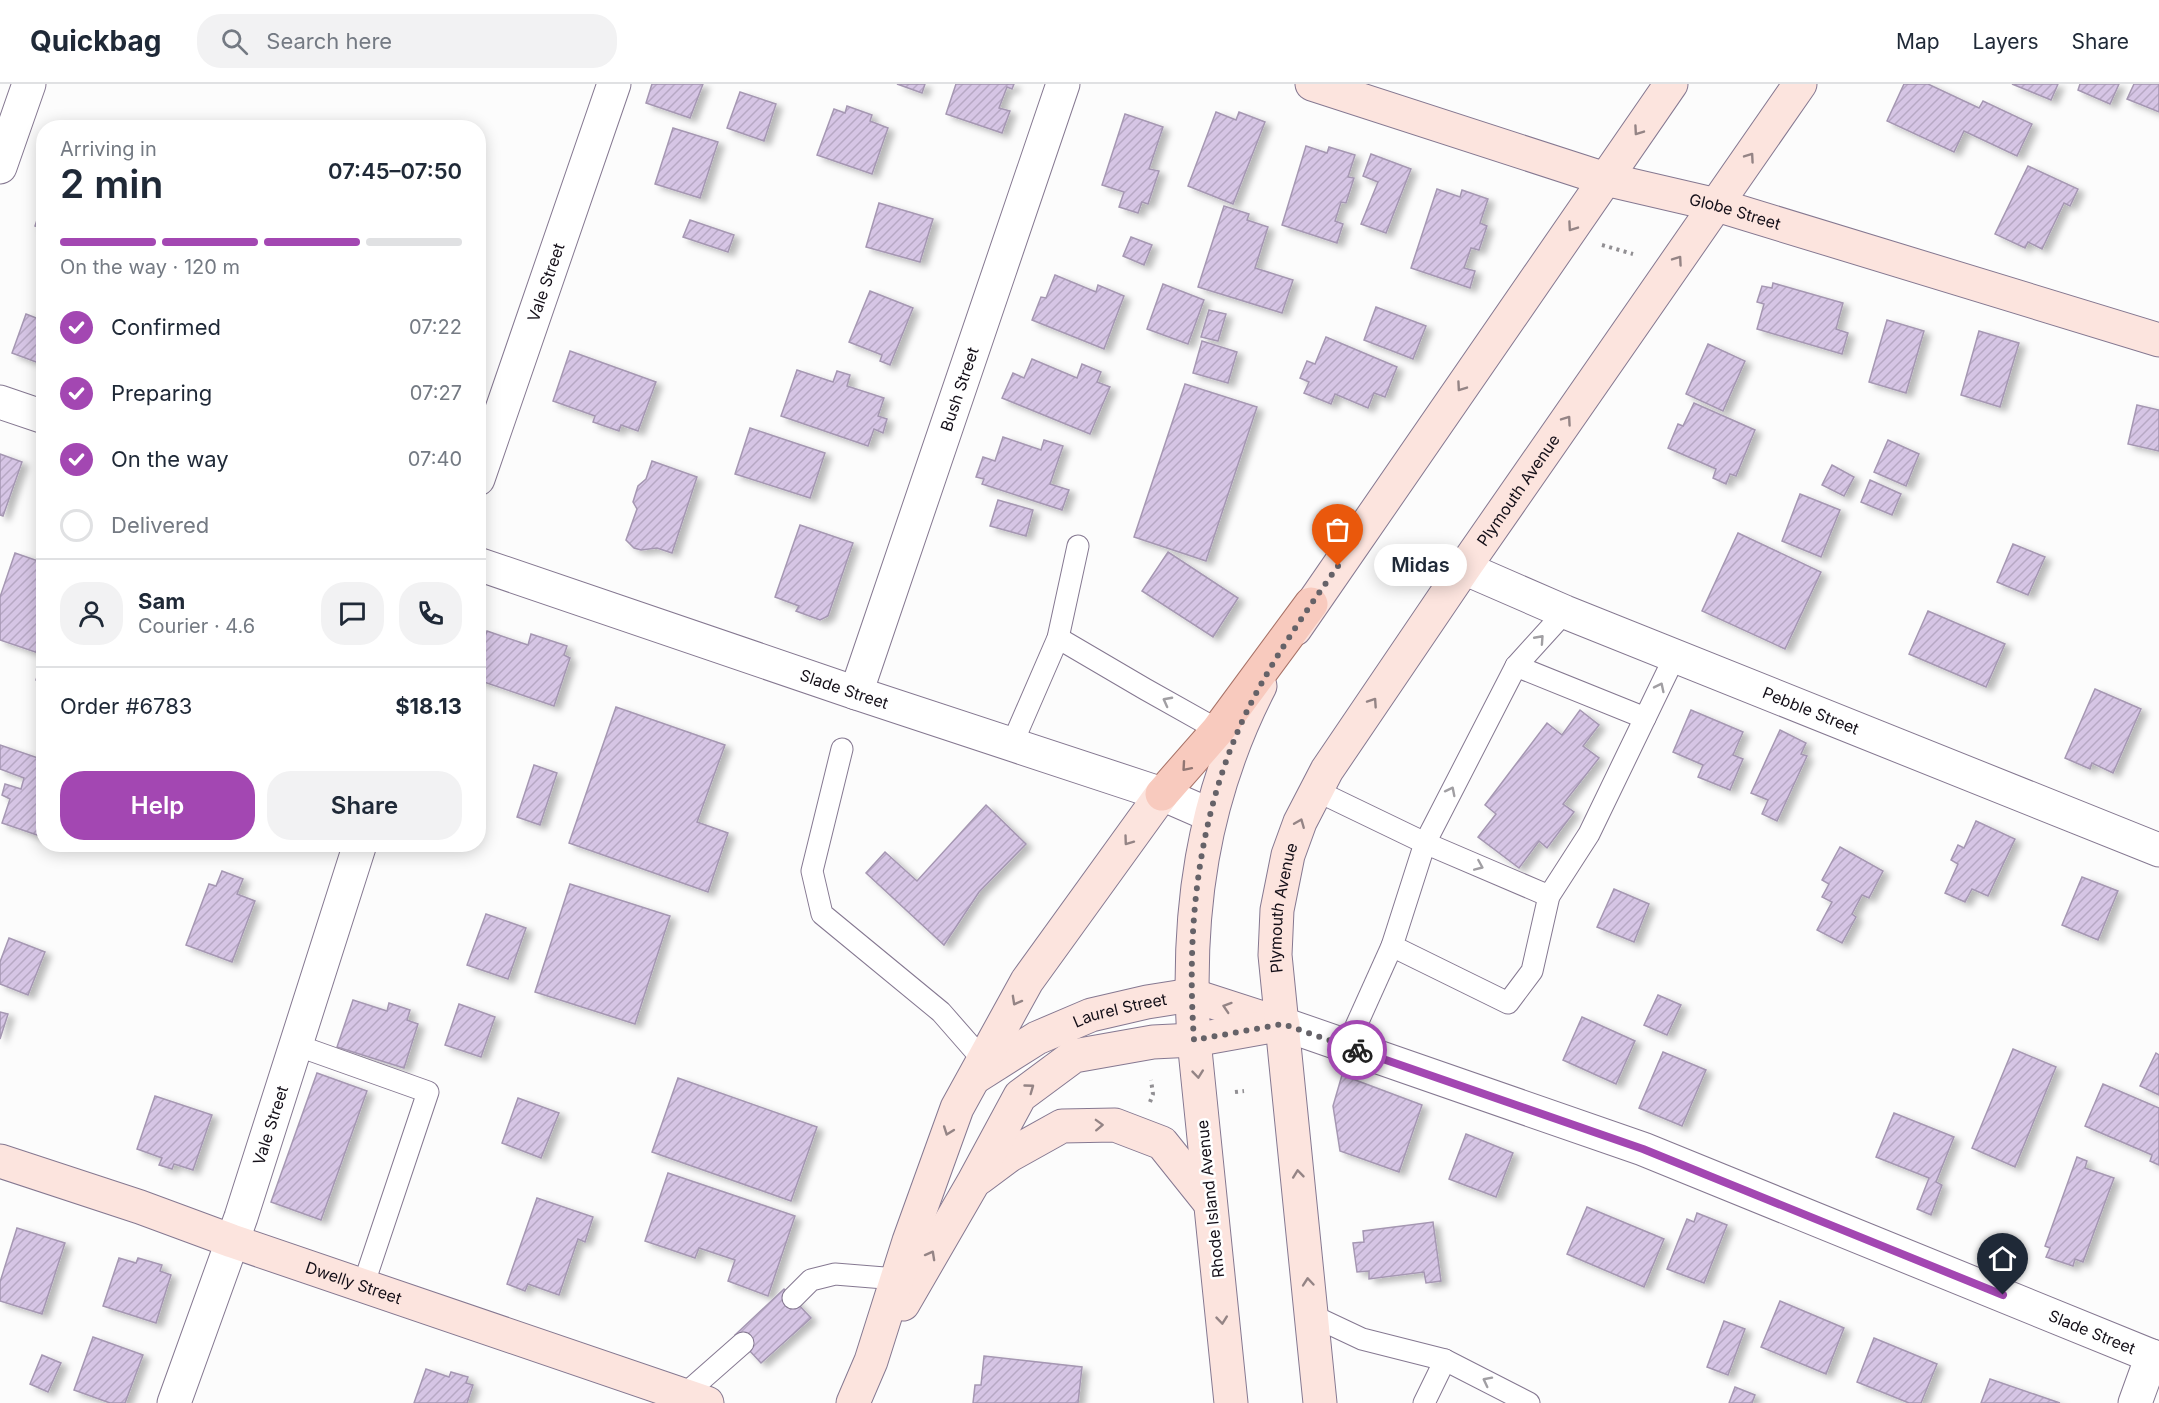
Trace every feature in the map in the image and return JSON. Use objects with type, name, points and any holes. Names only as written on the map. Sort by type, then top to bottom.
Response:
[{"type":"main road","name":"Globe Street","points":[[1312,84],[1605,179],[1717,205],[2159,340]]},
{"type":"main road","points":[[978,1070],[1027,981],[1162,794],[1218,730],[1311,604],[1671,84]]},
{"type":"main road","name":"Plymouth Avenue","points":[[1283,1024],[1275,955],[1277,910],[1288,855],[1315,790],[1464,568],[1800,84]]},
{"type":"main road","points":[[1191,995],[1194,910],[1198,874],[1210,815],[1225,766],[1249,708],[1280,652],[1311,604]]},
{"type":"main road","name":"Laurel Street","points":[[853,1403],[871,1360],[957,1108],[978,1070],[1037,1038],[1091,1015],[1191,995],[1283,1024]]},
{"type":"main road","name":"Rhode Island Avenue","points":[[1191,995],[1230,1403]]},
{"type":"main road","points":[[1283,1024],[1320,1403]]},
{"type":"main road","name":"Laurel Street","points":[[871,1360],[973,1183],[1020,1096],[1074,1056],[1153,1042],[1194,1040],[1283,1024]]},
{"type":"main road","points":[[973,1183],[1010,1155],[1062,1126],[1115,1125],[1162,1143],[1210,1203]]},
{"type":"main road","name":"Dwelly Street","points":[[0,1161],[696,1399]]},
{"type":"street","points":[[0,167],[29,84]]},
{"type":"street","name":"Vale Street","points":[[486,456],[614,84]]},
{"type":"street","name":"Bush Street","points":[[856,693],[1063,84]]},
{"type":"street","points":[[0,402],[36,414]]},
{"type":"street","name":"Slade Street","points":[[486,567],[1162,794],[1210,815]]},
{"type":"street","name":"Pebble Street","points":[[1464,568],[1565,612],[2159,850]]},
{"type":"street","name":"Vale Street","points":[[174,1403],[232,1241],[357,852]]},
{"type":"street","name":"Slade Street","points":[[1283,1024],[1643,1149],[2156,1357]]},
{"type":"street","points":[[2135,1403],[2156,1357]]},
{"type":"lane","points":[[1012,744],[1058,638],[1078,546]]},
{"type":"lane","points":[[1347,1046],[1392,946],[1425,843],[1516,666],[1565,612]]},
{"type":"lane","points":[[1058,638],[1218,730]]},
{"type":"lane","points":[[1392,946],[1508,1003],[1532,971],[1549,896],[1589,834],[1675,656]]},
{"type":"lane","points":[[1516,666],[1645,718]]},
{"type":"lane","points":[[842,749],[812,871],[822,914],[941,1011],[978,1070]]},
{"type":"lane","points":[[1315,790],[1425,843],[1549,896]]},
{"type":"lane","points":[[296,1045],[428,1092],[363,1286]]},
{"type":"lane","points":[[797,1303],[811,1280],[835,1275],[897,1279]]},
{"type":"lane","points":[[1311,1315],[1362,1339],[1445,1360],[1530,1403]]},
{"type":"lane","points":[[696,1399],[724,1360],[747,1348]]},
{"type":"lane","points":[[1425,1403],[1445,1360]]},
{"type":"path","points":[[1600,244],[1633,254]]},
{"type":"path","points":[[1149,1108],[1153,1094],[1150,1074]]},
{"type":"building","points":[[652,84],[703,84],[690,118],[646,103]]},
{"type":"building","points":[[897,84],[925,84],[922,93]]},
{"type":"building","points":[[956,84],[1014,84],[1012,89],[1007,87],[999,108],[1010,111],[1002,133],[946,114]]},
{"type":"building","points":[[1904,84],[1928,84],[1979,108],[1983,101],[2032,124],[2017,156],[1964,131],[1954,152],[1887,121]]},
{"type":"building","points":[[2012,84],[2058,84],[2051,100]]},
{"type":"building","points":[[2080,84],[2119,84],[2110,104],[2078,90]]},
{"type":"building","points":[[2134,84],[2159,84],[2159,112],[2127,99]]},
{"type":"building","points":[[740,92],[776,104],[764,141],[727,128]]},
{"type":"building","points":[[847,106],[872,115],[870,121],[888,128],[872,174],[817,155],[834,109],[845,113]]},
{"type":"building","points":[[1216,112],[1236,120],[1239,112],[1265,122],[1233,204],[1188,186]]},
{"type":"building","points":[[1125,114],[1163,127],[1149,169],[1159,171],[1148,204],[1142,202],[1138,213],[1119,207],[1124,192],[1102,185]]},
{"type":"building","points":[[673,128],[718,142],[700,198],[655,184]]},
{"type":"building","points":[[1306,146],[1327,153],[1329,147],[1355,155],[1348,177],[1354,178],[1346,203],[1341,202],[1335,221],[1343,224],[1337,243],[1282,225]]},
{"type":"building","points":[[1371,154],[1411,169],[1386,233],[1361,224],[1378,182],[1363,176]]},
{"type":"building","points":[[2028,166],[2078,189],[2070,206],[2064,203],[2042,249],[2028,242],[2025,248],[1995,234]]},
{"type":"building","points":[[1437,189],[1460,197],[1462,190],[1488,199],[1480,223],[1487,226],[1479,250],[1471,248],[1464,268],[1475,271],[1470,288],[1411,268]]},
{"type":"building","points":[[879,203],[933,219],[920,262],[866,247]]},
{"type":"building","points":[[1224,206],[1249,214],[1247,220],[1268,227],[1255,268],[1293,280],[1282,313],[1198,287]]},
{"type":"building","points":[[690,220],[734,235],[728,252],[683,237]]},
{"type":"building","points":[[1131,237],[1152,245],[1144,265],[1123,256]]},
{"type":"building","points":[[1055,275],[1096,292],[1098,285],[1124,296],[1104,349],[1032,320],[1041,297],[1046,298]]},
{"type":"building","points":[[1773,283],[1843,303],[1836,329],[1848,333],[1842,354],[1757,329],[1764,304],[1757,302],[1762,286],[1772,288]]},
{"type":"building","points":[[1163,284],[1204,300],[1188,344],[1147,329]]},
{"type":"building","points":[[870,291],[913,308],[890,365],[880,361],[882,355],[849,342]]},
{"type":"building","points":[[1376,307],[1426,326],[1413,359],[1364,340]]},
{"type":"building","points":[[1209,310],[1226,314],[1218,341],[1201,337]]},
{"type":"building","points":[[26,314],[36,318],[36,362],[12,353]]},
{"type":"building","points":[[1887,320],[1924,331],[1906,393],[1869,382]]},
{"type":"building","points":[[1979,331],[2019,343],[2000,407],[1961,395]]},
{"type":"building","points":[[1326,337],[1397,367],[1385,397],[1374,393],[1368,408],[1335,394],[1331,404],[1304,393],[1309,382],[1300,378],[1307,361],[1315,364]]},
{"type":"building","points":[[1202,341],[1237,352],[1228,383],[1193,373]]},
{"type":"building","points":[[1708,344],[1745,361],[1723,411],[1686,394]]},
{"type":"building","points":[[570,351],[656,382],[638,431],[621,425],[619,431],[593,422],[595,416],[553,401]]},
{"type":"building","points":[[1032,359],[1077,378],[1082,364],[1101,372],[1097,382],[1110,387],[1090,434],[1002,398],[1013,373],[1024,378]]},
{"type":"building","points":[[797,370],[833,382],[837,371],[850,375],[847,386],[884,398],[878,416],[887,419],[883,433],[874,429],[868,446],[781,416]]},
{"type":"building","points":[[1185,384],[1257,407],[1206,561],[1134,537]]},
{"type":"building","points":[[1694,403],[1755,430],[1736,476],[1730,474],[1726,484],[1713,478],[1716,469],[1668,448],[1678,424],[1683,426]]},
{"type":"building","points":[[2137,405],[2159,410],[2159,451],[2128,444]]},
{"type":"building","points":[[750,428],[825,453],[810,498],[735,474]]},
{"type":"building","points":[[1003,437],[1041,450],[1044,440],[1063,446],[1050,484],[1069,490],[1062,510],[982,484],[984,479],[976,477],[983,457],[995,461]]},
{"type":"building","points":[[1888,440],[1919,454],[1906,486],[1874,472]]},
{"type":"building","points":[[0,454],[22,462],[3,516],[0,515]]},
{"type":"building","points":[[652,461],[697,477],[672,553],[657,548],[641,550],[634,548],[626,540],[637,509],[633,502],[638,486],[646,479]]},
{"type":"building","points":[[1832,465],[1854,477],[1844,496],[1822,485]]},
{"type":"building","points":[[1870,480],[1901,494],[1892,515],[1861,502]]},
{"type":"building","points":[[1800,494],[1840,510],[1821,557],[1782,541]]},
{"type":"building","points":[[998,500],[1033,510],[1026,536],[990,526]]},
{"type":"building","points":[[800,525],[853,543],[828,616],[820,620],[796,611],[799,606],[775,597]]},
{"type":"building","points":[[1738,533],[1821,572],[1785,649],[1702,611]]},
{"type":"building","points":[[2013,544],[2045,557],[2028,595],[1997,582]]},
{"type":"building","points":[[1168,552],[1238,598],[1213,637],[1142,591]]},
{"type":"building","points":[[15,553],[36,560],[36,652],[0,640],[0,597]]},
{"type":"building","points":[[1928,611],[2005,644],[1986,687],[1909,654]]},
{"type":"building","points":[[487,631],[528,645],[531,634],[567,646],[564,655],[570,658],[554,706],[486,683]]},
{"type":"building","points":[[2095,689],[2141,709],[2113,773],[2092,763],[2090,769],[2065,758]]},
{"type":"building","points":[[616,707],[725,745],[697,822],[728,833],[708,892],[569,843]]},
{"type":"building","points":[[1580,710],[1599,725],[1583,746],[1599,758],[1563,804],[1574,812],[1547,848],[1539,841],[1519,868],[1478,837],[1496,814],[1485,805],[1547,723],[1562,735]]},
{"type":"building","points":[[1691,710],[1743,732],[1733,755],[1743,759],[1730,790],[1698,777],[1703,765],[1673,752]]},
{"type":"building","points":[[1780,730],[1806,743],[1801,754],[1807,756],[1777,821],[1762,814],[1768,800],[1751,793]]},
{"type":"building","points":[[0,745],[36,757],[36,835],[2,823],[10,799],[2,795],[5,784],[21,789],[24,778],[0,769]]},
{"type":"building","points":[[534,765],[557,773],[540,825],[517,817]]},
{"type":"building","points":[[986,805],[1026,844],[979,892],[944,945],[866,873],[885,852],[917,881]]},
{"type":"building","points":[[1976,821],[2015,839],[1988,896],[1972,889],[1965,902],[1945,893],[1958,864],[1951,860],[1958,845],[1964,848]]},
{"type":"building","points":[[1840,847],[1883,871],[1869,898],[1862,895],[1852,914],[1856,917],[1842,943],[1817,930],[1832,902],[1822,897],[1829,884],[1822,880]]},
{"type":"building","points":[[222,871],[243,879],[237,894],[255,901],[232,962],[186,945],[209,884],[216,886]]},
{"type":"building","points":[[2082,877],[2118,891],[2098,940],[2062,925]]},
{"type":"building","points":[[570,884],[670,916],[635,1024],[535,992]]},
{"type":"building","points":[[1614,889],[1649,904],[1634,942],[1597,927]]},
{"type":"building","points":[[486,914],[526,928],[508,979],[467,965]]},
{"type":"building","points":[[9,938],[45,952],[28,995],[0,984],[0,962]]},
{"type":"building","points":[[1658,995],[1681,1005],[1667,1035],[1644,1025]]},
{"type":"building","points":[[353,1000],[387,1011],[389,1003],[410,1010],[407,1020],[418,1024],[404,1068],[337,1047]]},
{"type":"building","points":[[459,1004],[495,1017],[481,1057],[445,1045]]},
{"type":"building","points":[[0,1012],[8,1014],[0,1039]]},
{"type":"building","points":[[1582,1017],[1635,1041],[1616,1084],[1563,1060]]},
{"type":"building","points":[[2013,1049],[2056,1067],[2015,1167],[1972,1148]]},
{"type":"building","points":[[1663,1052],[1706,1070],[1682,1126],[1639,1108]]},
{"type":"building","points":[[2156,1053],[2159,1055],[2159,1095],[2140,1086]]},
{"type":"building","points":[[317,1073],[367,1091],[321,1220],[271,1202]]},
{"type":"building","points":[[1342,1075],[1422,1105],[1399,1172],[1340,1151],[1333,1106]]},
{"type":"building","points":[[678,1078],[817,1127],[791,1201],[652,1152]]},
{"type":"building","points":[[2103,1084],[2159,1108],[2159,1165],[2150,1161],[2152,1155],[2085,1126]]},
{"type":"building","points":[[155,1096],[212,1115],[193,1170],[174,1164],[172,1169],[159,1165],[162,1158],[137,1149]]},
{"type":"building","points":[[518,1098],[559,1113],[541,1158],[502,1143]]},
{"type":"building","points":[[1894,1113],[1954,1137],[1936,1182],[1942,1185],[1931,1215],[1917,1209],[1929,1178],[1876,1157]]},
{"type":"building","points":[[1466,1134],[1513,1153],[1496,1197],[1449,1179]]},
{"type":"building","points":[[2077,1157],[2087,1161],[2085,1168],[2114,1178],[2083,1262],[2075,1259],[2073,1266],[2046,1257],[2050,1248],[2045,1246]]},
{"type":"building","points":[[668,1173],[795,1216],[768,1296],[728,1281],[735,1260],[699,1248],[695,1258],[645,1241]]},
{"type":"building","points":[[537,1198],[593,1217],[585,1242],[578,1239],[559,1295],[528,1284],[525,1291],[507,1284]]},
{"type":"building","points":[[1587,1207],[1664,1239],[1644,1287],[1567,1254]]},
{"type":"building","points":[[1697,1213],[1727,1225],[1704,1283],[1667,1269],[1687,1219],[1694,1222]]},
{"type":"building","points":[[1433,1222],[1441,1281],[1426,1283],[1424,1272],[1369,1279],[1369,1271],[1357,1272],[1353,1243],[1364,1242],[1363,1231]]},
{"type":"building","points":[[17,1228],[65,1243],[42,1314],[0,1301],[0,1282]]},
{"type":"building","points":[[119,1258],[136,1263],[138,1258],[162,1265],[160,1271],[171,1275],[156,1323],[103,1306]]},
{"type":"building","points":[[784,1289],[811,1318],[761,1363],[735,1335]]},
{"type":"building","points":[[1780,1301],[1844,1328],[1826,1374],[1761,1347]]},
{"type":"building","points":[[1724,1321],[1745,1329],[1728,1375],[1707,1367]]},
{"type":"building","points":[[93,1337],[143,1355],[125,1403],[110,1403],[74,1390]]},
{"type":"building","points":[[1874,1338],[1937,1364],[1921,1403],[1909,1403],[1857,1382]]},
{"type":"building","points":[[42,1355],[61,1363],[48,1392],[30,1384]]},
{"type":"building","points":[[984,1356],[1082,1367],[1078,1403],[973,1403],[975,1385],[981,1385]]},
{"type":"building","points":[[426,1369],[449,1377],[451,1372],[468,1377],[466,1383],[473,1385],[467,1403],[414,1403]]},
{"type":"building","points":[[1990,1379],[2060,1403],[1981,1403]]},
{"type":"building","points":[[1735,1387],[1755,1395],[1752,1403],[1729,1403]]},
{"type":"way so far","points":[[1338,566],[1304,615],[1264,680],[1237,735],[1219,785],[1198,874],[1193,926],[1191,995],[1194,1040],[1283,1024],[1357,1050]]},
{"type":"place","name":"Midas","points":[[1338,566]]},
{"type":"route","points":[[1357,1050],[1643,1149],[2003,1295]]}]
